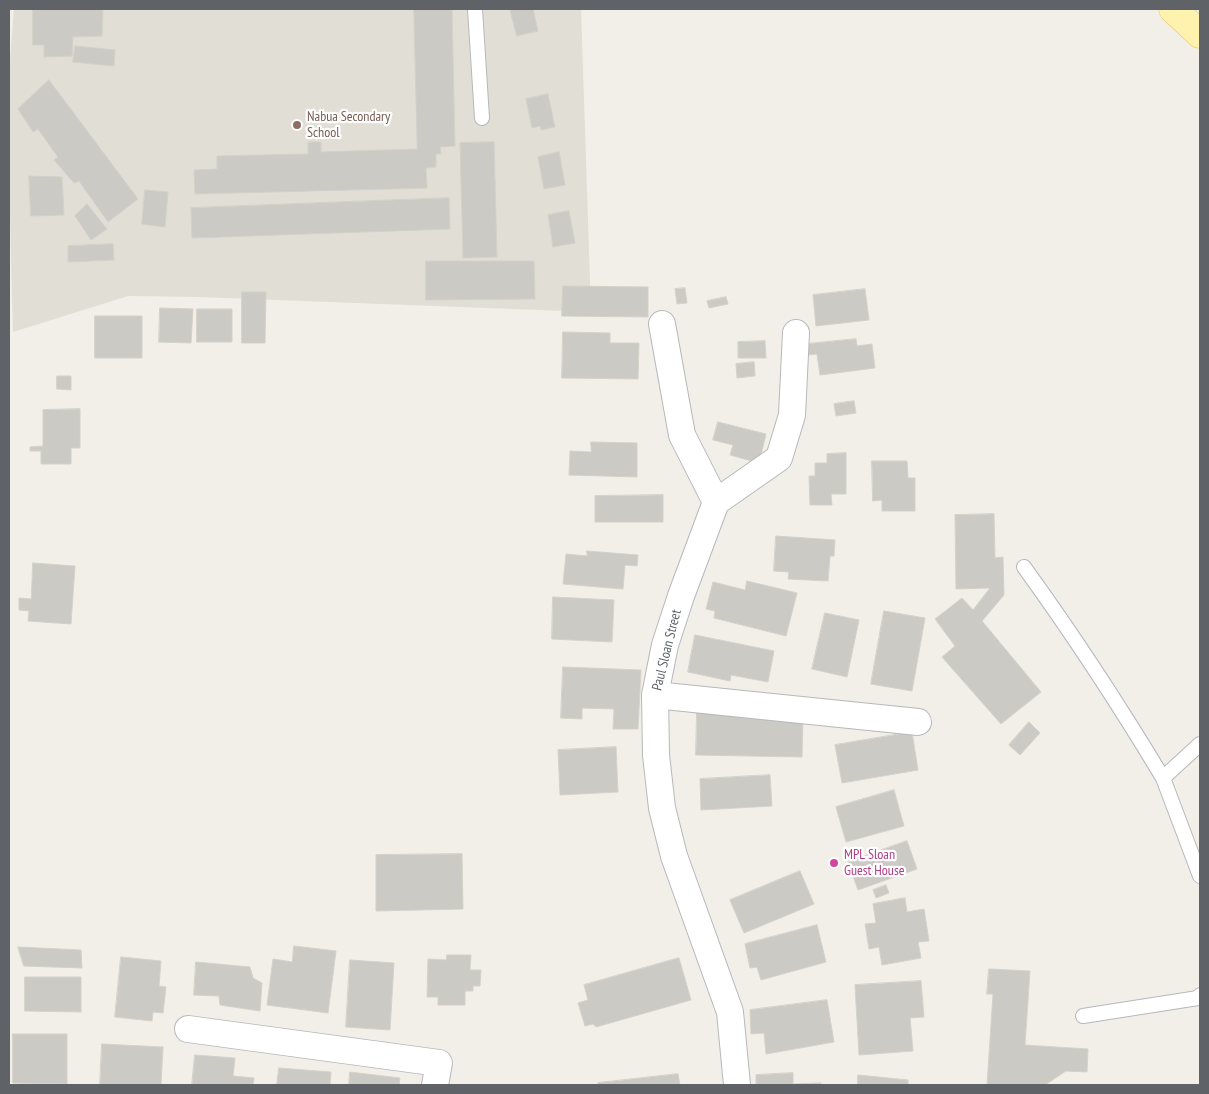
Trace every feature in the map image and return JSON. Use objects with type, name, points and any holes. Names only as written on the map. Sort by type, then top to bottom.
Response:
[{"type":"main road","points":[[1173,9],[1200,34]]},
{"type":"street","points":[[662,324],[682,435],[716,502],[778,458],[792,415],[796,333]]},
{"type":"street","name":"Paul Sloan Street","points":[[716,502],[665,645],[655,694],[656,755],[662,808],[674,856],[730,1012],[737,1085]]},
{"type":"street","points":[[655,694],[918,722]]},
{"type":"street","points":[[188,1029],[437,1074]]},
{"type":"lane","points":[[474,9],[482,118]]},
{"type":"lane","points":[[1024,567],[1076,639],[1123,711],[1163,778],[1200,876]]},
{"type":"lane","points":[[1163,778],[1200,744]]},
{"type":"lane","points":[[1083,1016],[1198,998],[1200,995]]},
{"type":"shaded area","name":"Nabua Secondary School","points":[[14,9],[581,9],[591,312],[128,296],[13,332],[9,177],[9,73]]},
{"type":"building","points":[[33,9],[103,9],[102,36],[73,37],[72,56],[44,57],[44,45],[33,45]]},
{"type":"building","points":[[414,9],[452,9],[455,146],[440,147],[441,154],[436,154],[436,167],[426,168],[427,188],[195,194],[194,170],[217,169],[217,156],[308,154],[308,142],[321,142],[321,152],[417,149]]},
{"type":"building","points":[[510,9],[533,9],[538,31],[517,36]]},
{"type":"building","points":[[75,46],[115,50],[114,66],[73,62]]},
{"type":"building","points":[[49,80],[138,199],[108,222],[79,181],[74,183],[54,160],[58,157],[38,129],[33,132],[18,109]]},
{"type":"building","points":[[548,94],[555,127],[541,130],[540,126],[532,128],[526,99]]},
{"type":"building","points":[[494,142],[497,257],[463,258],[460,143]]},
{"type":"building","points":[[559,152],[565,185],[544,189],[538,157]]},
{"type":"building","points":[[29,176],[62,177],[64,215],[31,216]]},
{"type":"building","points":[[145,190],[168,192],[165,227],[142,224]]},
{"type":"building","points":[[449,198],[450,229],[192,238],[191,208]]},
{"type":"building","points":[[87,204],[107,229],[91,240],[75,216]]},
{"type":"building","points":[[569,211],[575,243],[553,247],[548,215]]},
{"type":"building","points":[[113,244],[114,260],[68,262],[68,246]]},
{"type":"building","points":[[426,261],[534,261],[535,299],[426,300]]},
{"type":"building","points":[[563,286],[648,287],[648,317],[562,316]]},
{"type":"building","points":[[685,288],[687,303],[677,304],[675,289]]},
{"type":"building","points":[[865,289],[869,320],[816,326],[813,295]]},
{"type":"building","points":[[242,292],[266,292],[265,343],[242,343]]},
{"type":"building","points":[[726,297],[728,304],[709,308],[707,301]]},
{"type":"building","points":[[160,308],[193,309],[191,343],[159,342]]},
{"type":"building","points":[[197,309],[232,309],[232,342],[197,342]]},
{"type":"building","points":[[95,316],[142,316],[142,358],[95,358]]},
{"type":"building","points":[[563,332],[610,333],[610,343],[639,343],[638,379],[562,378]]},
{"type":"building","points":[[856,339],[857,346],[872,344],[875,368],[820,375],[817,354],[808,355],[807,344]]},
{"type":"building","points":[[765,341],[766,358],[738,358],[738,342]]},
{"type":"building","points":[[754,362],[755,376],[737,378],[736,364]]},
{"type":"building","points":[[57,376],[71,376],[71,390],[57,389]]},
{"type":"building","points":[[854,401],[856,413],[836,416],[834,404]]},
{"type":"building","points":[[80,409],[80,448],[71,448],[71,464],[41,464],[41,451],[30,451],[30,447],[43,446],[43,410]]},
{"type":"building","points":[[718,422],[766,434],[759,463],[730,455],[733,445],[713,440]]},
{"type":"building","points":[[591,442],[637,443],[637,477],[569,475],[570,451],[591,452]]},
{"type":"building","points":[[846,453],[846,494],[831,494],[832,505],[810,505],[809,476],[815,476],[815,463],[827,463],[827,454]]},
{"type":"building","points":[[872,461],[907,461],[908,478],[915,478],[915,511],[882,511],[882,500],[873,501]]},
{"type":"building","points":[[663,495],[663,522],[595,522],[595,496]]},
{"type":"building","points":[[994,514],[995,558],[1003,557],[1004,595],[982,621],[1041,692],[1001,724],[942,657],[955,646],[935,619],[962,598],[973,610],[990,588],[956,589],[955,515]]},
{"type":"building","points":[[776,536],[835,540],[834,556],[830,556],[828,581],[788,579],[789,572],[774,571]]},
{"type":"building","points":[[587,551],[638,555],[637,566],[625,565],[623,589],[563,584],[566,554],[587,556]]},
{"type":"building","points":[[33,563],[75,566],[71,624],[28,621],[29,611],[19,610],[19,598],[31,599]]},
{"type":"building","points":[[747,581],[797,593],[786,636],[714,618],[715,611],[706,609],[713,582],[745,590]]},
{"type":"building","points":[[553,597],[614,600],[612,642],[552,639]]},
{"type":"building","points":[[884,611],[925,618],[912,691],[871,684]]},
{"type":"building","points":[[825,613],[859,620],[847,677],[812,669]]},
{"type":"building","points":[[695,635],[774,651],[768,682],[731,675],[730,681],[688,672]]},
{"type":"building","points":[[563,667],[641,670],[638,729],[613,729],[614,709],[582,708],[582,719],[561,718]]},
{"type":"building","points":[[697,712],[803,714],[802,757],[696,755]]},
{"type":"building","points":[[1029,722],[1040,733],[1020,755],[1009,745]]},
{"type":"building","points":[[912,732],[918,770],[842,783],[835,745]]},
{"type":"building","points":[[616,747],[618,792],[560,795],[558,750]]},
{"type":"building","points":[[770,775],[772,806],[701,810],[700,779]]},
{"type":"building","points":[[894,790],[904,826],[846,842],[836,807]]},
{"type":"building","points":[[907,841],[917,869],[858,890],[848,862]]},
{"type":"building","points":[[462,854],[463,909],[376,911],[376,855]]},
{"type":"building","points":[[800,871],[814,904],[744,933],[730,900]]},
{"type":"building","points":[[886,885],[889,893],[876,898],[873,890]]},
{"type":"building","points":[[905,898],[907,912],[924,909],[929,941],[918,942],[921,958],[882,965],[879,947],[869,949],[865,924],[876,923],[873,904]]},
{"type":"building","points":[[817,925],[826,962],[761,980],[757,967],[750,968],[745,944]]},
{"type":"building","points":[[294,946],[336,951],[328,1013],[267,1005],[273,959],[292,962]]},
{"type":"building","points":[[18,947],[81,950],[82,968],[24,966]]},
{"type":"building","points":[[447,955],[471,955],[470,970],[481,970],[480,986],[473,986],[473,991],[465,991],[465,1005],[438,1005],[438,997],[427,997],[428,959],[446,960]]},
{"type":"building","points":[[121,957],[161,961],[159,986],[166,987],[163,1013],[153,1012],[152,1021],[115,1017]]},
{"type":"building","points":[[679,958],[691,1000],[596,1027],[593,1024],[585,1026],[578,1003],[588,1000],[584,985]]},
{"type":"building","points":[[350,960],[394,963],[390,1030],[346,1027]]},
{"type":"building","points":[[196,962],[250,967],[253,978],[262,983],[260,1011],[220,1005],[219,996],[194,995]]},
{"type":"building","points":[[989,969],[1030,971],[1025,1045],[1088,1049],[1087,1072],[1066,1071],[1045,1085],[987,1085],[993,994],[987,994]]},
{"type":"building","points":[[25,977],[81,977],[81,1012],[25,1011]]},
{"type":"building","points":[[921,981],[924,1017],[910,1018],[913,1051],[859,1055],[855,985]]},
{"type":"building","points":[[827,1000],[834,1042],[766,1054],[764,1033],[751,1034],[750,1010]]},
{"type":"building","points":[[13,1034],[67,1034],[67,1084],[13,1083]]},
{"type":"building","points":[[102,1044],[163,1047],[161,1085],[100,1085]]},
{"type":"building","points":[[195,1055],[235,1058],[233,1076],[254,1078],[253,1085],[192,1085]]},
{"type":"building","points":[[279,1068],[331,1072],[330,1085],[277,1085]]},
{"type":"building","points":[[350,1072],[400,1078],[399,1085],[349,1085]]},
{"type":"building","points":[[793,1073],[793,1084],[821,1083],[821,1085],[756,1085],[756,1075]]},
{"type":"building","points":[[678,1074],[680,1085],[598,1085],[598,1083]]},
{"type":"building","points":[[858,1075],[908,1080],[908,1085],[858,1085]]},
{"type":"place","name":"Nabua Secondary School","points":[[297,125]]},
{"type":"place","name":"MPL Sloan Guest House","points":[[834,863]]}]
